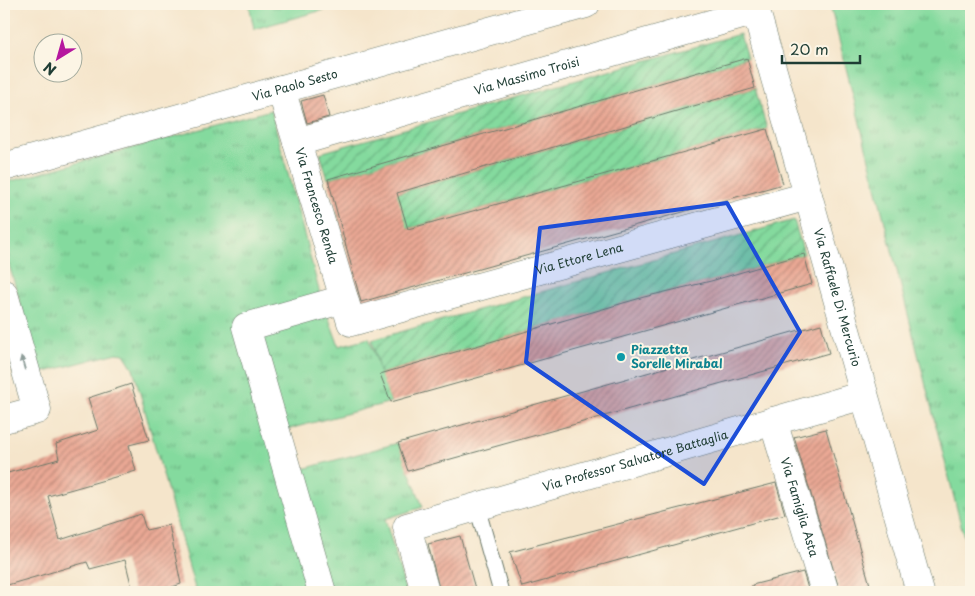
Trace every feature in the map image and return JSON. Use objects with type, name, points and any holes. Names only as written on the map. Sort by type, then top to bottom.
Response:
[{"type":"street","name":"Via Paolo Sesto","points":[[4,167],[586,4]]},
{"type":"street","name":"Via Massimo Troisi","points":[[297,142],[755,7]]},
{"type":"street","name":"Via Raffaele Di Mercurio","points":[[755,7],[920,592]]},
{"type":"street","name":"Via Francesco Renda","points":[[282,89],[347,310]]},
{"type":"street","name":"Via Ettore Lena","points":[[322,592],[246,327],[347,310],[808,196]]},
{"type":"street","points":[[4,294],[37,410],[4,419]]},
{"type":"street","name":"Via Professor Salvatore Battaglia","points":[[426,592],[407,527],[864,395]]},
{"type":"street","name":"Via Famiglia Asta","points":[[774,421],[825,592]]},
{"type":"lane","points":[[477,507],[501,592]]},
{"type":"highlighted area","points":[[727,203],[800,332],[704,484],[526,362],[540,228]]},
{"type":"green space","points":[[249,4],[345,4],[254,29]]},
{"type":"green space","points":[[830,4],[971,4],[971,565]]},
{"type":"green space","points":[[740,34],[747,58],[328,179],[320,153]]},
{"type":"green space","points":[[755,88],[767,129],[346,246],[336,211]]},
{"type":"green space","points":[[271,110],[320,294],[250,319],[314,592],[196,592],[133,368],[124,354],[117,353],[41,373],[4,248],[4,183]]},
{"type":"green space","points":[[794,220],[804,254],[711,281],[644,297],[380,374],[372,340]]},
{"type":"green space","points":[[325,308],[339,346],[369,338],[391,402],[281,431],[252,330]]},
{"type":"green space","points":[[398,443],[423,507],[385,519],[406,592],[328,592],[292,472]]},
{"type":"building","points":[[747,58],[755,88],[397,193],[408,229],[767,129],[783,184],[361,302],[328,179]]},
{"type":"building","points":[[323,95],[329,117],[307,123],[301,101]]},
{"type":"building","points":[[804,254],[812,284],[391,402],[380,374],[644,297],[711,281]]},
{"type":"building","points":[[821,324],[829,353],[408,471],[398,443]]},
{"type":"building","points":[[131,384],[149,440],[129,445],[136,471],[48,496],[60,540],[141,514],[146,530],[169,525],[181,584],[158,592],[133,592],[125,560],[90,569],[87,562],[4,586],[4,474],[59,459],[56,444],[98,430],[88,398]]},
{"type":"building","points":[[826,429],[872,592],[840,592],[794,437]]},
{"type":"building","points":[[776,483],[785,514],[522,587],[510,552]]},
{"type":"building","points":[[460,536],[476,592],[440,592],[428,544]]},
{"type":"building","points":[[803,572],[809,592],[752,592],[752,585]]},
{"type":"place","name":"Piazzetta Sorelle Mirabal","points":[[621,357]]}]
